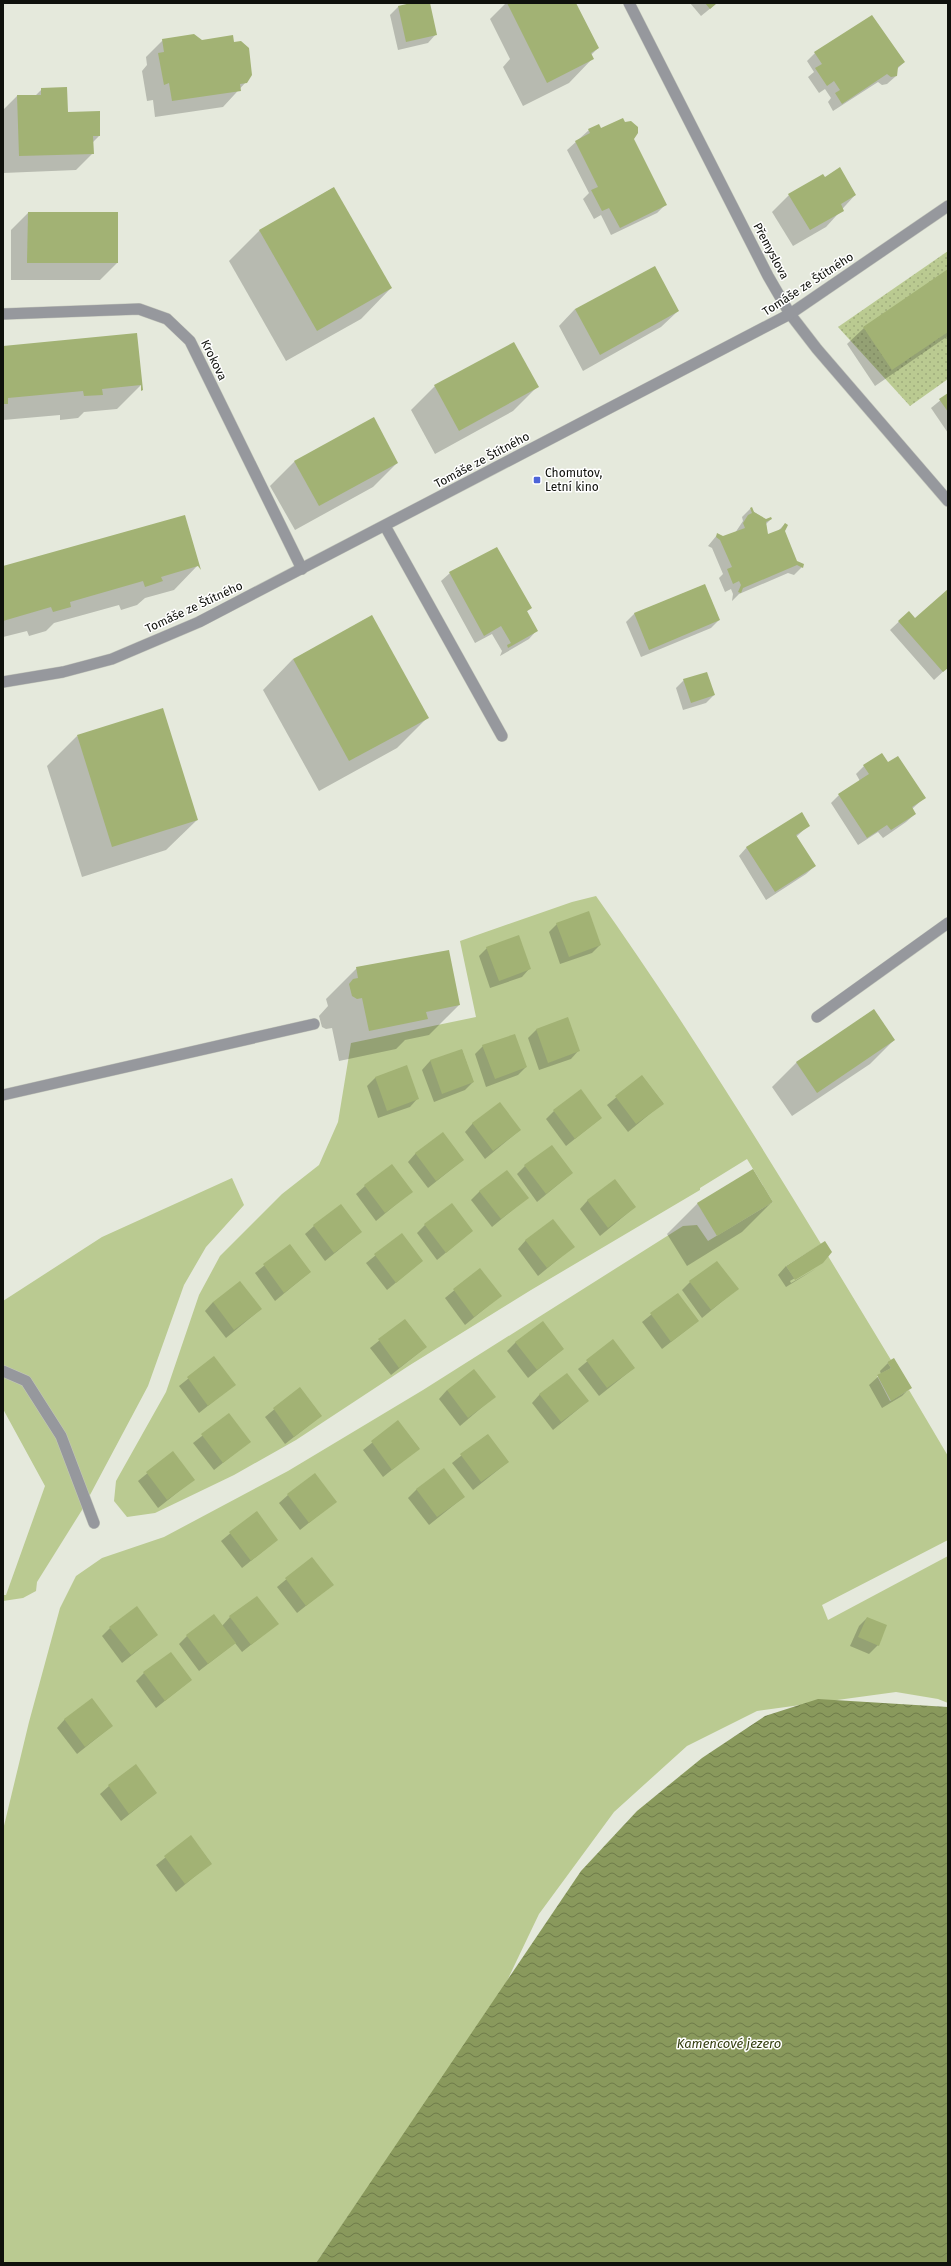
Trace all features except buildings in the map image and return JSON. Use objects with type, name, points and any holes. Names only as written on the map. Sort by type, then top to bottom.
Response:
[{"type":"street","name":"Přemyslova","points":[[629,3],[768,276],[790,314],[817,349],[948,501]]},
{"type":"street","name":"Tomáše ze Štítného","points":[[3,682],[63,672],[112,659],[199,622],[790,314],[948,206]]},
{"type":"street","name":"Krokova","points":[[3,314],[139,309],[167,319],[190,341],[302,569]]},
{"type":"street","points":[[385,526],[502,736]]},
{"type":"street","points":[[817,1016],[948,923]]},
{"type":"street","points":[[3,1095],[314,1024]]},
{"type":"street","points":[[3,1371],[26,1381],[61,1436],[94,1523]]},
{"type":"shaded area","points":[[948,251],[948,379],[910,406],[838,327]]},
{"type":"shaded area","points":[[596,896],[655,981],[712,1068],[821,1244],[786,1266],[795,1279],[828,1256],[891,1360],[887,1362],[891,1368],[877,1376],[890,1401],[909,1390],[948,1456],[948,1540],[822,1605],[828,1620],[948,1556],[948,1703],[938,1699],[896,1692],[757,1711],[687,1746],[614,1812],[539,1914],[462,2075],[362,2196],[316,2263],[3,2263],[3,1830],[29,1722],[60,1608],[76,1576],[102,1558],[164,1537],[288,1471],[423,1390],[683,1226],[697,1225],[708,1241],[773,1202],[747,1159],[700,1188],[700,1190],[531,1290],[410,1365],[296,1440],[234,1475],[155,1513],[127,1517],[114,1501],[116,1481],[166,1392],[199,1295],[220,1256],[282,1194],[319,1165],[338,1122],[351,1043],[476,1017],[460,941],[572,902]]},
{"type":"shaded area","points":[[232,1178],[244,1205],[206,1247],[184,1285],[148,1386],[82,1510],[37,1582],[36,1591],[23,1598],[3,1601],[3,1595],[6,1595],[45,1486],[3,1409],[3,1301],[102,1237]]},
{"type":"water","name":"Kamencové jezero","points":[[818,1699],[948,1707],[948,2263],[316,2263],[581,1871],[637,1811],[702,1758],[765,1716]]},
{"type":"place","name":"Chomutov, Letní kino","points":[[537,480]]}]
